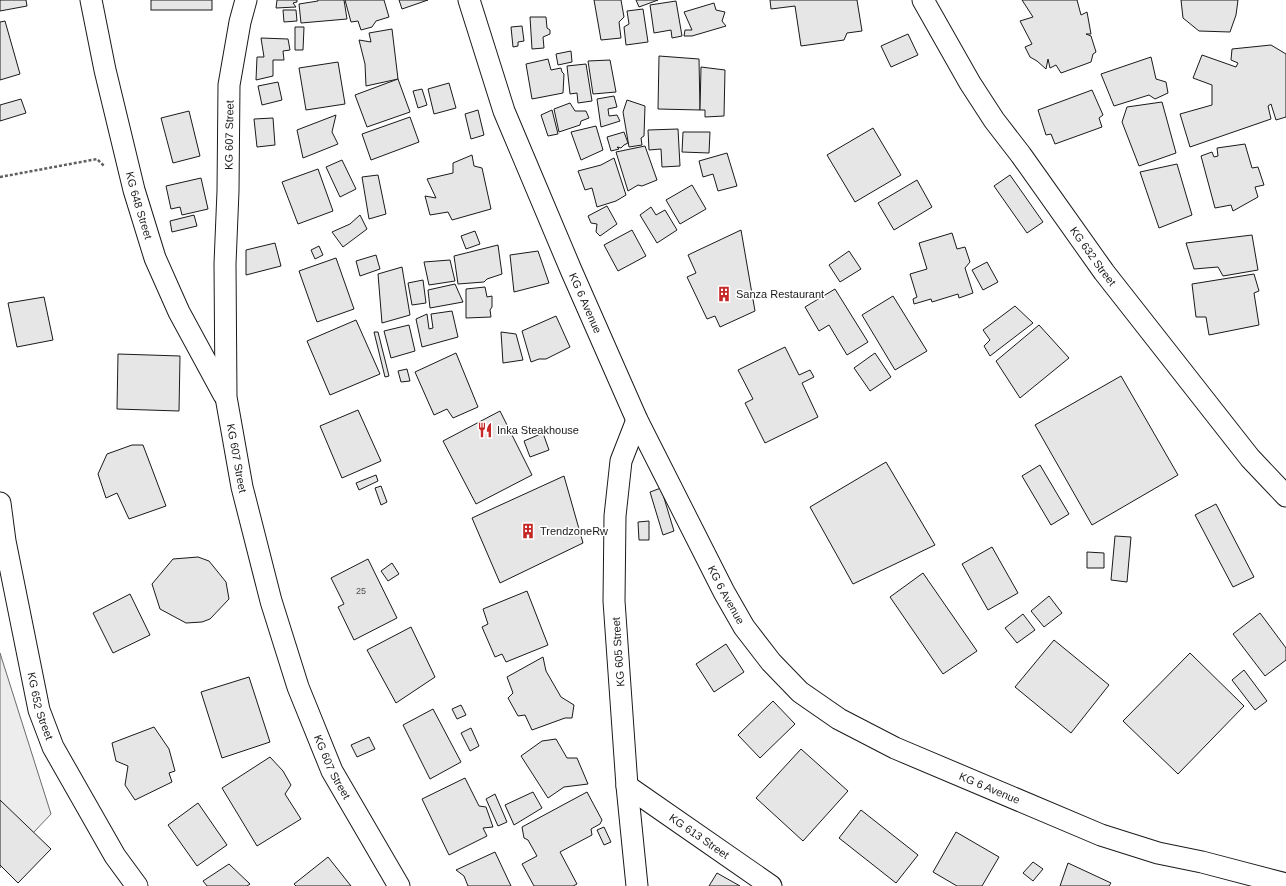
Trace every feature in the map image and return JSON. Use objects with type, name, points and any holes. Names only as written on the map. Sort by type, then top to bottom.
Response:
[{"type":"street","name":"KG 648 Street","points":[[91,0],[105,70],[134,190],[155,258],[179,312],[226,397]]},
{"type":"street","name":"KG 607 Street","points":[[246,0],[240,22],[229,85],[228,191],[225,264],[226,397],[242,487],[271,601],[298,687],[332,771],[399,886]]},
{"type":"street","name":"KG 6 Avenue","points":[[469,0],[504,111],[571,270],[637,420],[724,592],[744,627],[771,662],[800,692],[839,719],[895,748],[1101,835],[1158,853],[1202,862],[1286,884]]},
{"type":"street","name":"KG 632 Street","points":[[924,0],[970,83],[994,120],[1021,155],[1104,272],[1250,458],[1286,496]]},
{"type":"street","name":"KG 605 Street","points":[[637,420],[621,461],[615,516],[614,600],[627,786],[637,886]]},
{"type":"street","name":"KG 652 Street","points":[[0,503],[5,541],[39,710],[52,747],[115,856],[137,886]]},
{"type":"street","name":"KG 613 Street","points":[[627,786],[771,886]]},
{"type":"path","points":[[0,177],[97,159],[107,169]]},
{"type":"shaded area","points":[[0,653],[51,814],[0,868]]},
{"type":"building","points":[[0,0],[26,0],[27,6],[0,11]]},
{"type":"building","points":[[151,0],[212,0],[212,10],[151,10]]},
{"type":"building","points":[[277,0],[297,0],[297,2],[293,3],[296,7],[276,8]]},
{"type":"building","points":[[318,0],[344,0],[347,19],[301,23],[299,4]]},
{"type":"building","points":[[345,0],[384,0],[389,17],[376,21],[372,27],[361,30],[358,21],[351,22]]},
{"type":"building","points":[[399,0],[428,0],[402,9]]},
{"type":"building","points":[[594,0],[621,0],[624,17],[619,22],[621,38],[601,40]]},
{"type":"building","points":[[636,0],[658,0],[639,7]]},
{"type":"building","points":[[770,0],[857,0],[862,31],[847,33],[844,40],[801,46],[795,6],[771,9]]},
{"type":"building","points":[[1022,0],[1077,0],[1081,15],[1087,12],[1091,34],[1086,34],[1091,36],[1096,52],[1093,54],[1091,62],[1061,73],[1056,65],[1050,68],[1048,59],[1046,69],[1030,57],[1025,47],[1032,44],[1020,21],[1033,17]]},
{"type":"building","points":[[1181,0],[1238,0],[1236,15],[1230,32],[1199,31],[1183,18]]},
{"type":"building","points":[[676,1],[682,36],[672,38],[671,30],[654,33],[650,5]]},
{"type":"building","points":[[714,3],[716,10],[725,12],[722,21],[726,26],[692,36],[684,36],[685,30],[692,30],[684,12]]},
{"type":"building","points":[[643,9],[648,42],[626,45],[624,27],[629,24],[627,11]]},
{"type":"building","points":[[283,10],[296,10],[297,21],[284,22]]},
{"type":"building","points":[[530,17],[546,17],[547,28],[550,30],[550,34],[543,37],[544,48],[532,49]]},
{"type":"building","points":[[5,21],[20,74],[0,80],[0,22]]},
{"type":"building","points":[[522,26],[524,41],[518,42],[518,46],[513,47],[511,27]]},
{"type":"building","points":[[295,27],[304,27],[303,50],[295,50]]},
{"type":"building","points":[[392,29],[398,79],[366,86],[365,64],[359,40],[371,42],[369,33]]},
{"type":"building","points":[[908,34],[918,55],[891,67],[881,46]]},
{"type":"building","points":[[261,38],[288,39],[290,50],[283,51],[284,60],[273,60],[273,76],[256,80],[257,57],[264,57]]},
{"type":"building","points":[[1271,45],[1286,54],[1286,117],[1276,120],[1271,104],[1268,106],[1271,119],[1190,147],[1180,114],[1212,105],[1212,85],[1193,78],[1202,55],[1236,67],[1238,63],[1231,60],[1232,49]]},
{"type":"building","points":[[571,51],[572,62],[558,65],[556,54]]},
{"type":"building","points":[[659,56],[699,59],[700,110],[658,109]]},
{"type":"building","points":[[1151,57],[1156,79],[1166,82],[1168,93],[1155,99],[1149,95],[1114,106],[1101,74]]},
{"type":"building","points":[[548,59],[551,70],[561,68],[564,74],[563,93],[532,99],[526,64]]},
{"type":"building","points":[[610,60],[616,92],[593,94],[588,61]]},
{"type":"building","points":[[338,62],[345,104],[306,110],[299,68]]},
{"type":"building","points":[[586,64],[592,101],[578,103],[577,93],[570,94],[567,66]]},
{"type":"building","points":[[701,67],[725,70],[724,116],[705,117],[705,110],[700,110]]},
{"type":"building","points":[[398,79],[410,112],[367,127],[355,95]]},
{"type":"building","points":[[278,82],[282,100],[262,105],[258,86]]},
{"type":"building","points":[[449,83],[456,108],[434,114],[428,89]]},
{"type":"building","points":[[422,89],[427,105],[418,108],[413,91]]},
{"type":"building","points":[[1092,90],[1103,115],[1099,118],[1102,127],[1055,144],[1051,134],[1046,135],[1038,110]]},
{"type":"building","points":[[614,96],[617,107],[608,109],[609,116],[617,115],[620,121],[601,127],[597,99]]},
{"type":"building","points":[[21,99],[26,113],[0,121],[0,105]]},
{"type":"building","points":[[627,100],[645,106],[644,136],[641,138],[642,145],[629,147],[623,112]]},
{"type":"building","points":[[1162,102],[1176,153],[1139,166],[1122,122],[1127,107]]},
{"type":"building","points":[[570,103],[575,111],[586,111],[589,118],[581,121],[580,125],[559,132],[554,109]]},
{"type":"building","points":[[478,110],[484,135],[471,139],[465,114]]},
{"type":"building","points":[[552,110],[558,134],[548,136],[541,115]]},
{"type":"building","points":[[189,111],[200,156],[173,163],[161,118]]},
{"type":"building","points":[[336,115],[332,132],[338,144],[303,158],[297,130]]},
{"type":"building","points":[[410,117],[419,142],[371,160],[362,134]]},
{"type":"building","points":[[273,118],[275,145],[257,147],[254,119]]},
{"type":"building","points":[[596,126],[603,150],[581,160],[571,132]]},
{"type":"building","points":[[873,128],[901,175],[855,202],[827,155]]},
{"type":"building","points":[[678,129],[680,166],[662,167],[661,149],[649,150],[648,130]]},
{"type":"building","points":[[624,132],[628,143],[621,148],[617,147],[619,149],[611,151],[607,137]]},
{"type":"building","points":[[683,132],[710,132],[709,153],[682,152]]},
{"type":"building","points":[[1245,144],[1252,168],[1258,167],[1264,185],[1255,187],[1258,197],[1233,211],[1231,205],[1215,208],[1201,156],[1212,152],[1214,157],[1218,156],[1217,148]]},
{"type":"building","points":[[645,146],[657,180],[642,186],[638,185],[628,191],[616,152]]},
{"type":"building","points":[[727,153],[737,186],[718,191],[713,174],[703,177],[699,161]]},
{"type":"building","points":[[472,155],[474,166],[482,168],[491,209],[452,220],[448,212],[430,215],[425,196],[436,198],[427,179],[453,173],[453,163]]},
{"type":"building","points":[[614,158],[626,195],[616,201],[597,207],[592,188],[585,190],[578,171],[601,165]]},
{"type":"building","points":[[342,160],[356,189],[340,197],[326,167]]},
{"type":"building","points":[[1177,164],[1192,215],[1159,228],[1140,172]]},
{"type":"building","points":[[318,169],[333,211],[298,224],[282,182]]},
{"type":"building","points":[[378,175],[386,214],[369,219],[362,177]]},
{"type":"building","points":[[1010,175],[1043,222],[1027,233],[994,186]]},
{"type":"building","points":[[201,178],[208,209],[182,215],[180,207],[171,209],[166,186]]},
{"type":"building","points":[[917,180],[932,207],[894,230],[878,203]]},
{"type":"building","points":[[692,185],[706,209],[680,224],[666,200]]},
{"type":"building","points":[[607,206],[617,224],[600,236],[596,232],[597,224],[591,223],[588,216]]},
{"type":"building","points":[[651,207],[656,215],[665,210],[677,230],[657,243],[640,215]]},
{"type":"building","points":[[194,215],[197,226],[172,232],[170,221]]},
{"type":"building","points":[[360,215],[367,229],[343,247],[332,232],[350,224]]},
{"type":"building","points":[[632,230],[646,256],[618,271],[604,245]]},
{"type":"building","name":"Sanza Restaurant","points":[[741,230],[755,311],[720,327],[715,316],[707,319],[687,277],[696,273],[688,255]]},
{"type":"building","points":[[475,231],[480,244],[466,249],[461,236]]},
{"type":"building","points":[[952,233],[957,249],[965,247],[970,262],[965,268],[973,293],[959,298],[958,294],[932,302],[931,299],[914,304],[913,299],[917,297],[910,274],[927,269],[919,243]]},
{"type":"building","points":[[1252,235],[1258,270],[1223,276],[1218,267],[1194,269],[1186,243]]},
{"type":"building","points":[[275,243],[281,266],[246,275],[246,250]]},
{"type":"building","points":[[498,245],[502,274],[487,279],[484,282],[458,284],[454,256]]},
{"type":"building","points":[[319,246],[323,255],[315,259],[311,250]]},
{"type":"building","points":[[538,251],[549,283],[514,292],[510,255]]},
{"type":"building","points":[[849,251],[861,269],[840,282],[829,265]]},
{"type":"building","points":[[376,255],[380,269],[360,276],[356,261]]},
{"type":"building","points":[[336,258],[354,309],[317,322],[299,271]]},
{"type":"building","points":[[450,260],[455,281],[429,285],[424,262]]},
{"type":"building","points":[[987,262],[998,282],[983,290],[972,270]]},
{"type":"building","points":[[402,267],[410,315],[382,323],[378,274]]},
{"type":"building","points":[[1254,274],[1259,291],[1254,293],[1259,325],[1209,335],[1206,317],[1196,317],[1192,284]]},
{"type":"building","points":[[423,280],[426,303],[412,305],[408,283]]},
{"type":"building","points":[[455,284],[463,302],[430,308],[428,290]]},
{"type":"building","points":[[485,287],[487,297],[492,296],[492,307],[490,310],[491,317],[466,318],[466,289]]},
{"type":"building","points":[[835,289],[868,342],[847,355],[829,325],[819,331],[805,307]]},
{"type":"building","points":[[893,296],[927,351],[895,370],[862,315]]},
{"type":"building","points":[[44,297],[53,340],[17,347],[8,303]]},
{"type":"building","points":[[1015,306],[1033,323],[990,356],[984,346],[990,340],[983,330]]},
{"type":"building","points":[[452,311],[458,337],[422,347],[416,319],[427,314],[429,329],[433,328],[431,314]]},
{"type":"building","points":[[556,316],[570,347],[546,359],[539,359],[531,362],[522,331]]},
{"type":"building","points":[[356,320],[380,374],[330,395],[307,341]]},
{"type":"building","points":[[409,325],[415,351],[391,358],[384,331]]},
{"type":"building","points":[[1039,325],[1069,358],[1020,398],[996,361]]},
{"type":"building","points":[[374,332],[378,332],[389,376],[385,377]]},
{"type":"building","points":[[501,332],[516,334],[523,360],[503,363]]},
{"type":"building","points":[[785,347],[799,375],[810,370],[814,377],[802,383],[818,417],[765,443],[745,403],[753,399],[738,370]]},
{"type":"building","points":[[456,353],[478,407],[453,418],[447,409],[434,415],[415,372]]},
{"type":"building","points":[[875,353],[891,377],[870,391],[854,368]]},
{"type":"building","points":[[118,354],[180,356],[179,411],[117,409]]},
{"type":"building","points":[[407,369],[410,381],[401,382],[398,371]]},
{"type":"building","points":[[1121,376],[1178,475],[1092,525],[1035,425]]},
{"type":"building","points":[[358,410],[381,461],[342,478],[320,426]]},
{"type":"building","points":[[500,411],[532,475],[476,504],[443,441]]},
{"type":"building","points":[[543,433],[549,450],[530,457],[524,441]]},
{"type":"building","points":[[132,445],[143,445],[166,506],[129,519],[117,493],[106,498],[98,474],[107,454]]},
{"type":"building","points":[[886,462],[935,545],[853,584],[810,507]]},
{"type":"building","points":[[1040,465],[1069,514],[1051,525],[1022,476]]},
{"type":"building","points":[[376,475],[378,481],[359,490],[356,483]]},
{"type":"building","name":"TrendzoneRw","points":[[564,476],[583,543],[500,583],[472,518]]},
{"type":"building","points":[[381,486],[387,502],[381,505],[375,488]]},
{"type":"building","points":[[661,488],[674,531],[663,535],[650,492]]},
{"type":"building","points":[[1216,504],[1254,577],[1233,587],[1195,515]]},
{"type":"building","points":[[649,521],[649,540],[639,540],[638,522]]},
{"type":"building","points":[[1115,536],[1131,537],[1127,582],[1111,580]]},
{"type":"building","points":[[992,547],[1018,593],[988,610],[962,564]]},
{"type":"building","points":[[1087,552],[1104,553],[1104,568],[1087,568]]},
{"type":"building","points":[[198,557],[209,561],[226,582],[229,599],[210,619],[202,622],[186,623],[160,609],[152,584],[173,559]]},
{"type":"building","points":[[368,559],[397,618],[354,640],[338,607],[344,604],[331,578]]},
{"type":"building","points":[[392,563],[399,574],[388,581],[381,571]]},
{"type":"building","points":[[923,573],[977,651],[943,674],[890,597]]},
{"type":"building","points":[[527,591],[548,645],[506,662],[502,654],[495,657],[482,627],[488,624],[483,609]]},
{"type":"building","points":[[130,594],[150,635],[113,653],[93,613]]},
{"type":"building","points":[[1049,596],[1062,613],[1044,627],[1031,611]]},
{"type":"building","points":[[1260,613],[1286,648],[1286,660],[1265,676],[1233,634]]},
{"type":"building","points":[[1023,614],[1035,630],[1017,643],[1005,628]]},
{"type":"building","points":[[411,627],[435,677],[396,703],[367,650]]},
{"type":"building","points":[[1054,640],[1109,685],[1071,733],[1015,687]]},
{"type":"building","points":[[726,644],[744,672],[714,692],[696,664]]},
{"type":"building","points":[[1190,653],[1244,706],[1178,774],[1123,721]]},
{"type":"building","points":[[543,657],[546,671],[561,697],[574,705],[572,718],[565,718],[532,730],[525,715],[518,716],[508,698],[513,693],[507,677]]},
{"type":"building","points":[[1244,670],[1267,701],[1255,710],[1232,680]]},
{"type":"building","points":[[249,677],[270,742],[222,758],[201,692]]},
{"type":"building","points":[[773,701],[795,724],[760,758],[738,735]]},
{"type":"building","points":[[461,705],[466,715],[457,719],[452,709]]},
{"type":"building","points":[[433,709],[461,762],[430,779],[403,725]]},
{"type":"building","points":[[154,727],[169,749],[175,771],[169,773],[172,782],[135,800],[125,785],[128,766],[116,761],[112,743]]},
{"type":"building","points":[[471,728],[479,746],[470,751],[461,733]]},
{"type":"building","points":[[369,737],[375,749],[357,757],[351,745]]},
{"type":"building","points":[[556,739],[567,758],[577,758],[588,784],[564,787],[548,798],[521,756],[542,741]]},
{"type":"building","points":[[801,749],[848,791],[803,841],[756,798]]},
{"type":"building","points":[[270,757],[283,771],[291,785],[285,794],[301,819],[257,846],[222,788]]},
{"type":"building","points":[[465,778],[479,806],[486,807],[493,827],[483,828],[487,836],[449,855],[422,799]]},
{"type":"building","points":[[533,792],[542,808],[514,825],[505,805]]},
{"type":"building","points":[[587,792],[602,820],[600,824],[591,829],[592,835],[560,852],[577,884],[573,886],[534,886],[522,864],[537,856],[528,840],[524,838],[522,827]]},
{"type":"building","points":[[495,794],[507,822],[498,826],[486,799]]},
{"type":"building","points":[[0,800],[51,849],[18,883],[0,865]]},
{"type":"building","points":[[198,803],[227,845],[197,866],[168,825]]},
{"type":"building","points":[[861,810],[918,855],[896,883],[839,838]]},
{"type":"building","points":[[604,827],[611,842],[604,845],[597,830]]},
{"type":"building","points":[[956,832],[999,857],[982,886],[957,886],[933,872]]},
{"type":"building","points":[[495,852],[511,886],[468,886],[464,876],[456,870]]},
{"type":"building","points":[[328,857],[351,886],[296,886],[294,884]]},
{"type":"building","points":[[1033,862],[1043,869],[1033,881],[1023,873]]},
{"type":"building","points":[[1068,863],[1111,883],[1109,886],[1060,886]]},
{"type":"building","points":[[229,864],[250,884],[247,886],[207,886],[203,881]]},
{"type":"building","points":[[717,873],[740,886],[709,886]]},
{"type":"place","name":"Sanza Restaurant","points":[[724,294]]},
{"type":"place","name":"Inka Steakhouse","points":[[485,430]]},
{"type":"place","name":"TrendzoneRw","points":[[528,531]]}]
